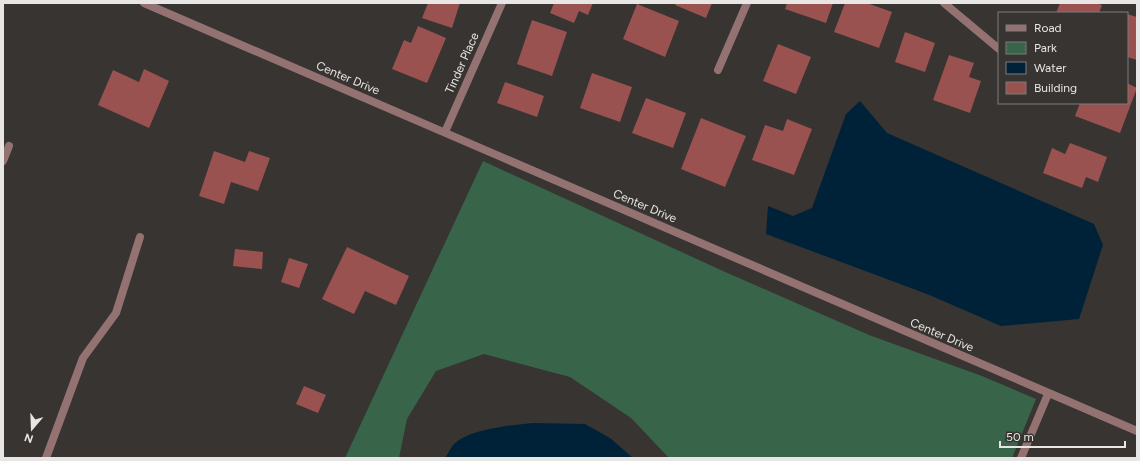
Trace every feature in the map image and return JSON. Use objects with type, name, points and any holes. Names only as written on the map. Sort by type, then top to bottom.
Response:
[{"type":"street","name":"Center Drive","points":[[144,3],[1048,394],[1137,431]]},
{"type":"street","name":"Tinder Place","points":[[445,132],[502,3]]},
{"type":"street","points":[[718,70],[747,3]]},
{"type":"street","points":[[944,3],[998,48]]},
{"type":"street","points":[[3,161],[9,146]]},
{"type":"street","points":[[46,458],[83,358],[116,313],[140,238]]},
{"type":"street","points":[[1021,458],[1048,394]]},
{"type":"green space","points":[[483,161],[723,271],[869,335],[982,376],[1036,399],[1012,458],[669,458],[631,418],[570,377],[484,354],[436,371],[407,419],[399,458],[345,458]]},
{"type":"water","points":[[860,101],[887,133],[1094,224],[1103,245],[1079,319],[1001,326],[927,294],[766,234],[768,206],[793,216],[812,208],[846,114]]},
{"type":"water","points":[[533,423],[585,424],[610,438],[633,458],[445,458],[453,445],[469,435],[491,429]]},
{"type":"building","points":[[428,3],[460,3],[452,28],[422,18]]},
{"type":"building","points":[[554,3],[593,3],[588,15],[579,11],[574,23],[550,13]]},
{"type":"building","points":[[676,3],[712,3],[706,18],[675,5]]},
{"type":"building","points":[[787,3],[833,3],[826,23],[785,9]]},
{"type":"building","points":[[845,3],[867,3],[892,12],[879,48],[834,32]]},
{"type":"building","points":[[1060,3],[1096,3],[1102,5],[1099,12],[1056,12]]},
{"type":"building","points":[[637,4],[679,21],[665,57],[623,39]]},
{"type":"building","points":[[1128,14],[1137,17],[1137,60],[1128,57]]},
{"type":"building","points":[[532,20],[567,32],[552,76],[517,64]]},
{"type":"building","points":[[418,26],[446,38],[427,83],[392,69],[404,40],[411,43]]},
{"type":"building","points":[[905,32],[935,43],[925,72],[895,62]]},
{"type":"building","points":[[778,44],[811,57],[796,94],[763,81]]},
{"type":"building","points":[[949,55],[974,63],[969,77],[981,81],[970,113],[933,100]]},
{"type":"building","points":[[144,69],[169,81],[149,128],[98,105],[113,70],[139,82]]},
{"type":"building","points":[[592,73],[632,87],[620,122],[580,108]]},
{"type":"building","points":[[505,82],[544,96],[537,117],[497,103]]},
{"type":"building","points":[[1128,84],[1137,88],[1120,133],[1075,116],[1080,104],[1128,104]]},
{"type":"building","points":[[646,98],[686,113],[673,148],[632,133]]},
{"type":"building","points":[[701,118],[746,136],[725,187],[681,169]]},
{"type":"building","points":[[787,119],[812,129],[794,175],[752,160],[765,125],[783,131]]},
{"type":"building","points":[[1070,143],[1107,157],[1098,182],[1086,177],[1082,188],[1043,173],[1052,148],[1065,154]]},
{"type":"building","points":[[214,151],[245,162],[249,151],[270,158],[258,191],[231,182],[224,204],[199,196]]},
{"type":"building","points":[[347,247],[409,276],[396,305],[365,291],[354,314],[322,299]]},
{"type":"building","points":[[235,249],[263,252],[262,269],[233,266]]},
{"type":"building","points":[[289,258],[308,264],[299,288],[281,282]]},
{"type":"building","points":[[304,386],[326,395],[318,413],[296,404]]}]
